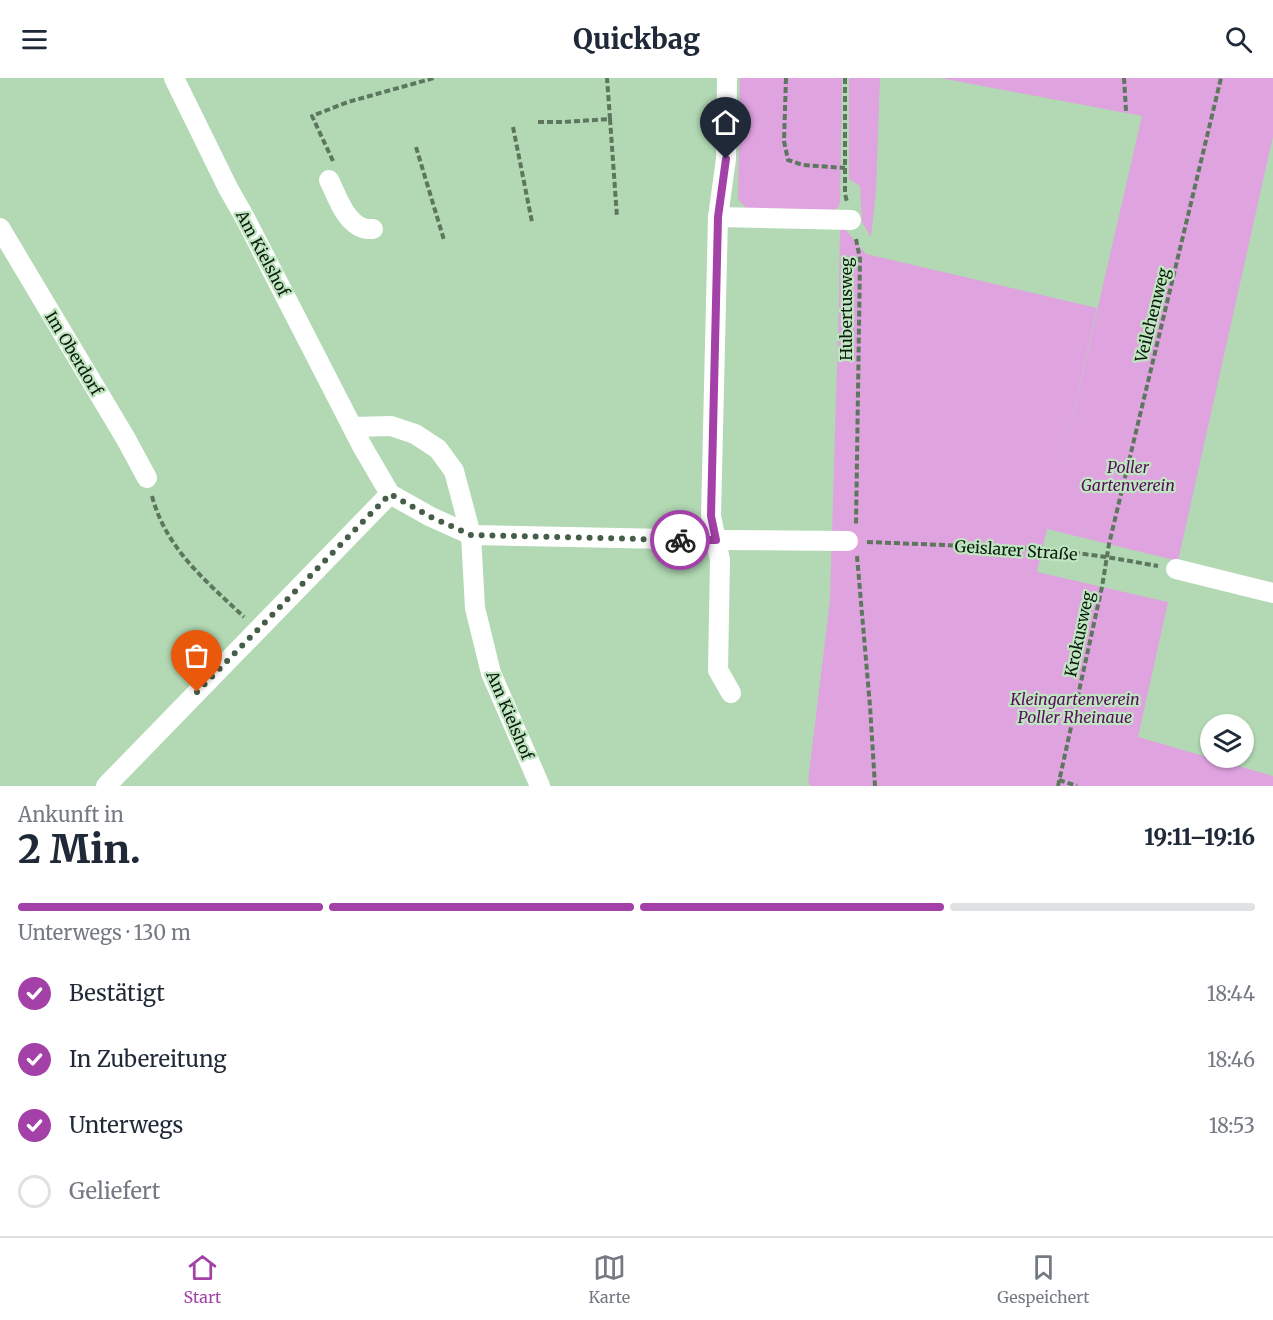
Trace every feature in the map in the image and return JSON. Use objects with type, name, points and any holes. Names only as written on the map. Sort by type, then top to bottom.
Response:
[{"type":"street","name":"Am Kielshof","points":[[174,78],[228,188],[362,446],[390,494]]},
{"type":"street","points":[[727,78],[726,159],[718,217],[711,516],[720,560],[718,670],[731,693]]},
{"type":"street","points":[[332,173],[348,216],[363,228],[373,229]]},
{"type":"street","points":[[718,217],[851,220]]},
{"type":"street","name":"Im Oberdorf","points":[[0,228],[147,478]]},
{"type":"street","name":"Am Kielshof","points":[[353,427],[391,426],[416,434],[438,449],[454,471],[471,535],[475,608],[491,673],[540,786]]},
{"type":"street","points":[[106,786],[390,494],[431,517],[471,535],[857,542]]},
{"type":"street","points":[[1176,569],[1273,593]]},
{"type":"path","points":[[332,173],[312,116],[348,102],[434,78]]},
{"type":"path","points":[[607,78],[617,217]]},
{"type":"path","points":[[786,78],[784,141],[788,160],[803,165],[845,168]]},
{"type":"path","name":"Hubertusweg","points":[[845,78],[845,194],[860,259],[857,542],[875,786]]},
{"type":"path","points":[[1124,78],[1126,111]]},
{"type":"path","name":"Veilchenweg","points":[[1107,557],[1221,78]]},
{"type":"path","points":[[538,122],[610,119]]},
{"type":"path","points":[[513,126],[532,222]]},
{"type":"path","points":[[416,147],[444,240]]},
{"type":"path","points":[[147,478],[156,513],[181,554],[258,630]]},
{"type":"path","name":"Geislarer Straße","points":[[857,542],[1045,549],[1176,569]]},
{"type":"path","name":"Krokusweg","points":[[1058,786],[1107,557]]},
{"type":"path","points":[[1059,780],[1077,786]]},
{"type":"green space","points":[[740,78],[842,78],[840,201],[839,206],[834,210],[746,208],[738,199]]},
{"type":"green space","points":[[849,78],[880,78],[876,191],[871,237],[862,222],[860,186],[849,179]]},
{"type":"green space","points":[[940,78],[1273,78],[1273,136],[1178,561],[1047,529],[1037,572],[1168,602],[1138,737],[1200,755],[1200,768],[1245,768],[1273,776],[1273,786],[810,786],[808,781],[830,600],[840,223],[866,254],[1097,308],[1056,489],[1142,116]]},
{"type":"way so far","points":[[197,692],[390,494],[431,517],[471,535],[680,540]]},
{"type":"route","points":[[680,540],[716,540],[711,516],[718,217],[726,159]]},
{"type":"park label","name":"Poller Gartenverein","points":[[1128,476]]},
{"type":"park label","name":"Kleingartenverein Poller Rheinaue","points":[[1075,708]]}]
